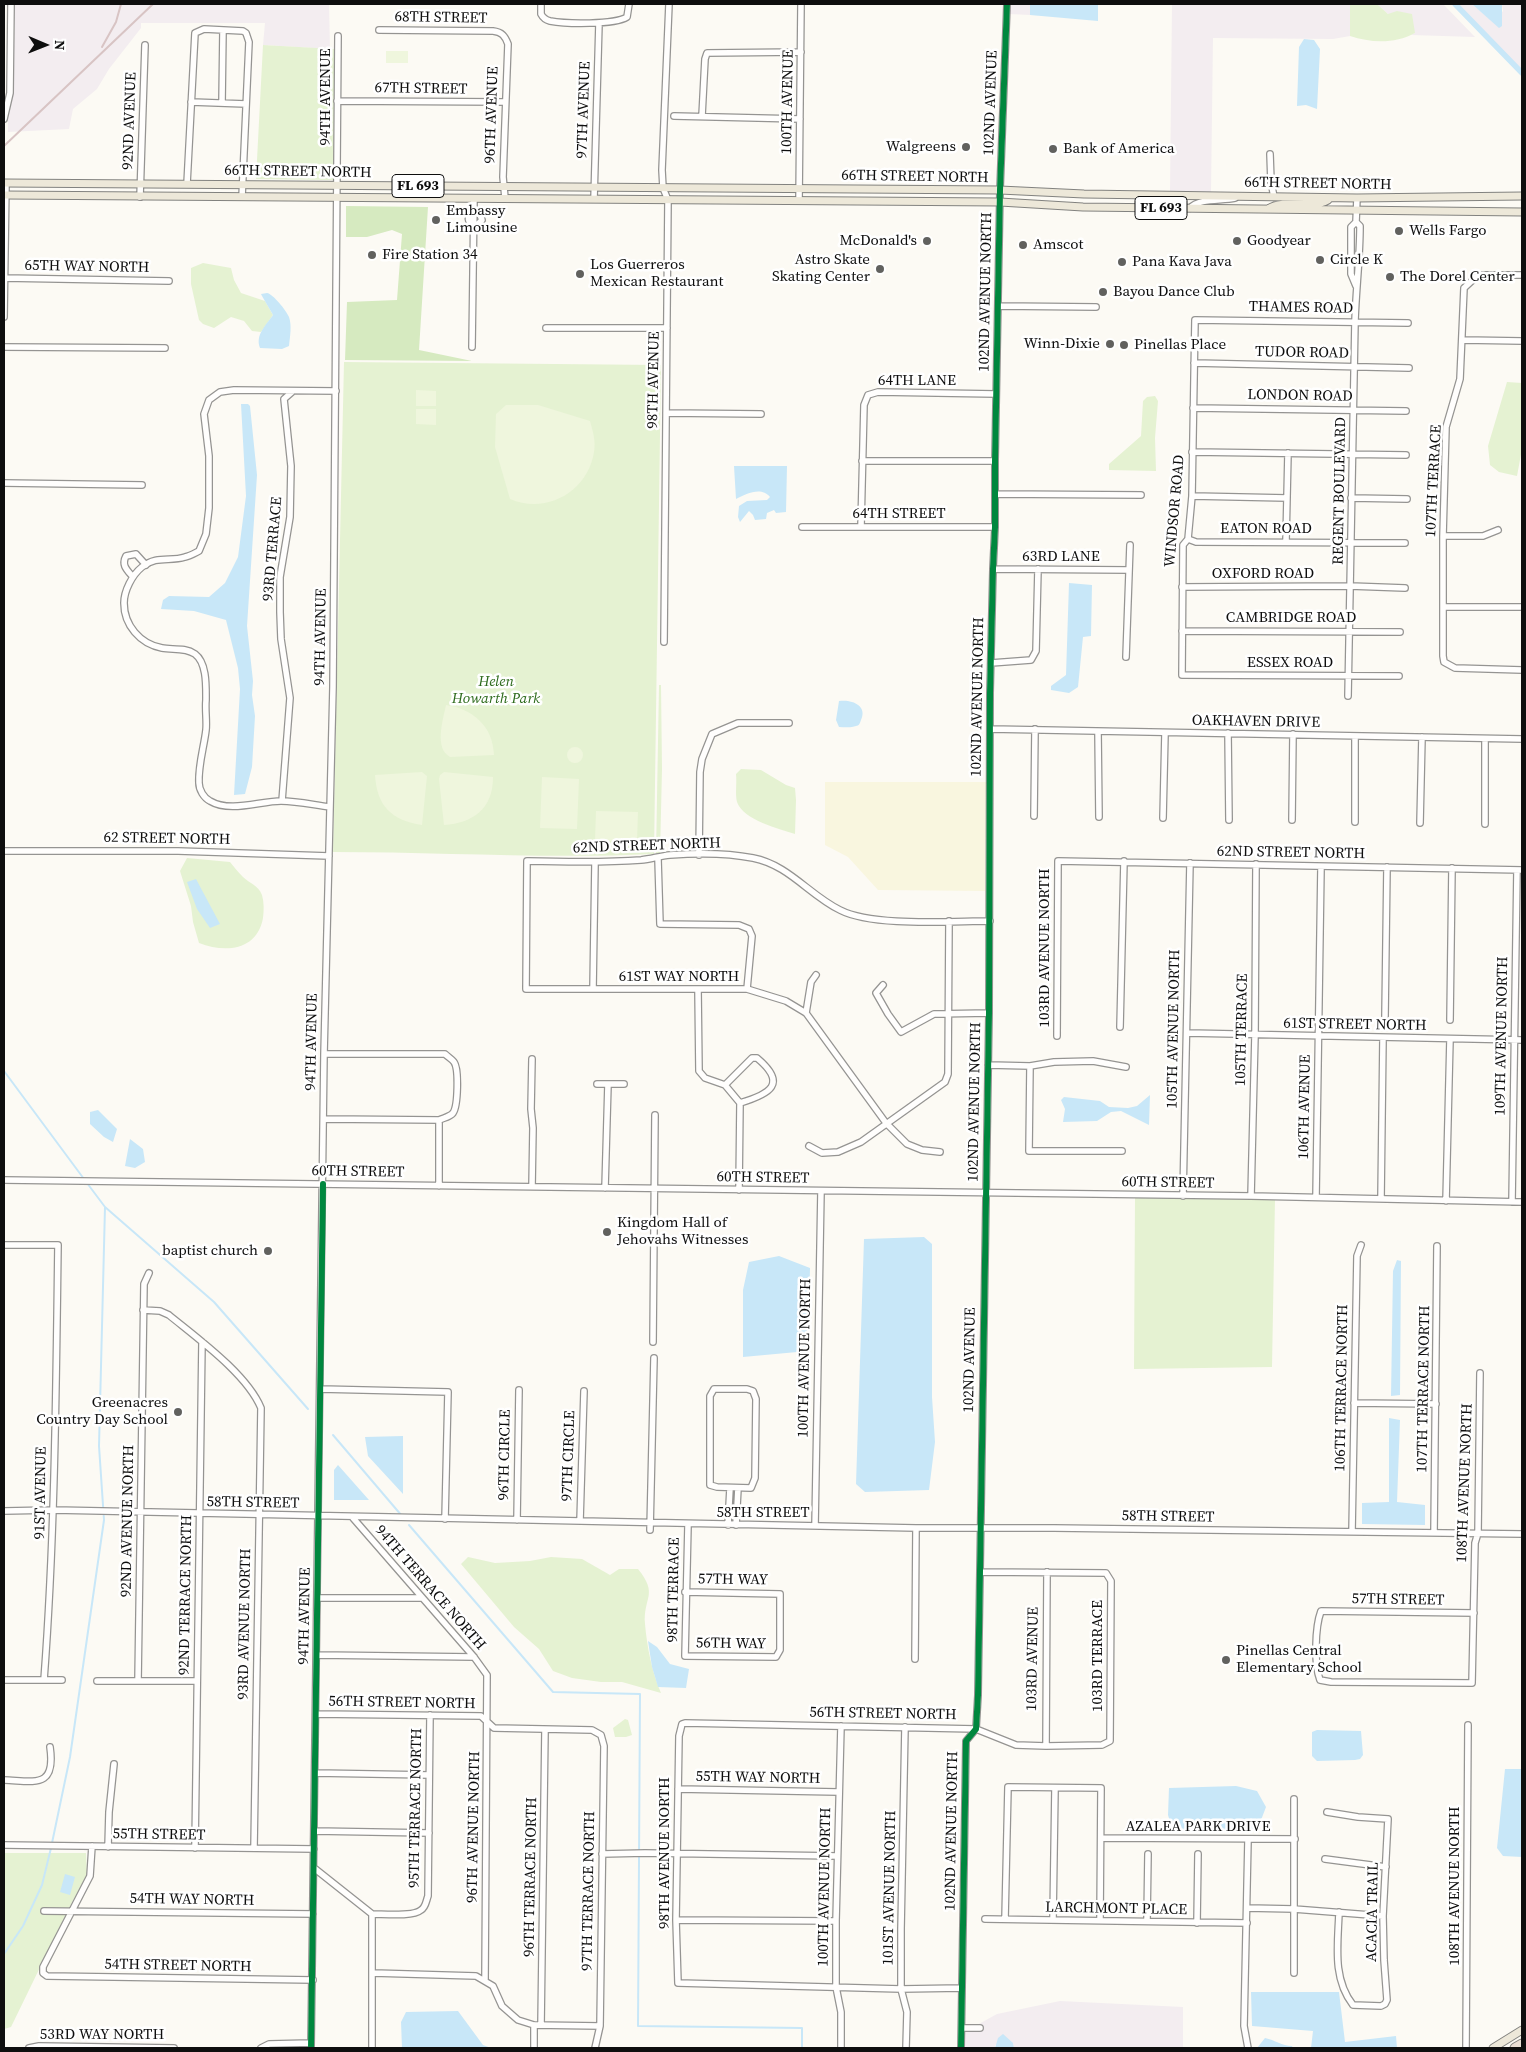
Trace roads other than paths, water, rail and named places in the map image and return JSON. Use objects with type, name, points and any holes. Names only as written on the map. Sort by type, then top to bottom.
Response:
[{"type":"highway","points":[[1515,2048],[1522,2044]]},
{"type":"main road","name":"66TH STREET NORTH","points":[[5,183],[1000,190],[1084,194],[1330,198],[1522,196]]},
{"type":"main road","name":"66TH STREET NORTH","points":[[5,195],[1000,202],[1083,206],[1522,212]]},
{"type":"main road","points":[[1267,209],[1276,204],[1309,204],[1326,202],[1330,198]]},
{"type":"main road","points":[[1493,2048],[1522,2030]]},
{"type":"street","points":[[4,119],[10,93],[7,63],[11,4]]},
{"type":"street","points":[[541,4],[541,14],[549,21],[599,22],[621,21],[627,17],[629,4]]},
{"type":"street","name":"98TH AVENUE","points":[[664,642],[668,200],[663,188],[669,4]]},
{"type":"street","name":"100TH AVENUE","points":[[799,200],[801,4]]},
{"type":"street","name":"102ND AVENUE","points":[[1000,202],[1007,4]]},
{"type":"street","name":"97TH AVENUE","points":[[594,199],[599,22]]},
{"type":"street","points":[[187,184],[195,33],[204,29],[243,31],[248,37],[242,197]]},
{"type":"street","points":[[222,103],[223,30]]},
{"type":"street","name":"68TH STREET","points":[[378,30],[493,31],[503,34]]},
{"type":"street","name":"96TH AVENUE","points":[[503,34],[508,44],[504,102],[503,177],[505,198]]},
{"type":"street","name":"94TH AVENUE","points":[[311,2046],[324,1054],[333,687],[338,36]]},
{"type":"street","name":"92ND AVENUE","points":[[140,196],[144,45]]},
{"type":"street","points":[[702,116],[707,52],[801,52]]},
{"type":"street","name":"67TH STREET","points":[[337,101],[504,102]]},
{"type":"street","points":[[191,102],[246,104]]},
{"type":"street","points":[[674,116],[800,118]]},
{"type":"street","points":[[1270,154],[1271,182],[1274,197]]},
{"type":"street","points":[[4,317],[5,183]]},
{"type":"street","points":[[1190,208],[1200,201],[1220,202],[1244,196]]},
{"type":"street","points":[[472,347],[474,198]]},
{"type":"street","name":"REGENT BOULEVARD","points":[[1348,696],[1356,286],[1351,274],[1351,227],[1356,222],[1357,198]]},
{"type":"street","name":"102ND AVENUE NORTH","points":[[986,1193],[992,569],[996,527],[995,461],[1000,202]]},
{"type":"street","name":"107TH TERRACE","points":[[1522,275],[1484,274],[1476,277],[1464,288],[1460,379],[1446,427],[1443,536],[1444,662],[1455,668],[1522,670]]},
{"type":"street","name":"65TH WAY NORTH","points":[[4,278],[168,281]]},
{"type":"street","points":[[998,306],[1096,307]]},
{"type":"street","name":"THAMES ROAD","points":[[1195,320],[1408,323]]},
{"type":"street","name":"WINDSOR ROAD","points":[[1182,675],[1183,545],[1188,539],[1192,496],[1195,320]]},
{"type":"street","points":[[546,328],[667,328]]},
{"type":"street","points":[[1463,340],[1522,341]]},
{"type":"street","points":[[4,348],[165,348]]},
{"type":"street","name":"TUDOR ROAD","points":[[1194,363],[1409,368]]},
{"type":"street","points":[[330,807],[282,801],[220,805],[209,801],[201,793],[199,783],[206,728],[206,690],[201,661],[194,654],[183,650],[161,648],[138,638],[129,625],[124,606],[124,594],[133,577],[146,565],[153,561],[168,558],[184,558],[199,551],[206,534],[209,508],[209,456],[204,414],[209,400],[220,392],[234,390],[336,391]]},
{"type":"street","name":"93RD TERRACE","points":[[282,801],[290,698],[280,612],[280,577],[290,517],[291,466],[284,400],[292,392]]},
{"type":"street","name":"64TH LANE","points":[[862,461],[864,404],[868,395],[878,392],[996,394]]},
{"type":"street","name":"LONDON ROAD","points":[[1193,408],[1406,411]]},
{"type":"street","points":[[666,413],[762,414]]},
{"type":"street","points":[[1192,452],[1406,454]]},
{"type":"street","points":[[1286,542],[1288,453]]},
{"type":"street","points":[[861,526],[862,461],[995,461]]},
{"type":"street","points":[[4,483],[142,485]]},
{"type":"street","points":[[995,494],[1141,495]]},
{"type":"street","points":[[1192,496],[1287,498]]},
{"type":"street","points":[[1351,498],[1407,499]]},
{"type":"street","name":"64TH STREET","points":[[802,526],[996,527]]},
{"type":"street","points":[[1443,536],[1484,536],[1498,530]]},
{"type":"street","name":"EATON ROAD","points":[[1188,539],[1196,542],[1405,543]]},
{"type":"street","points":[[1126,657],[1130,545]]},
{"type":"street","points":[[133,577],[124,566],[126,556],[136,554],[146,565]]},
{"type":"street","name":"63RD LANE","points":[[992,569],[1129,570]]},
{"type":"street","points":[[991,663],[1031,660],[1036,650],[1038,639],[1038,569]]},
{"type":"street","name":"OXFORD ROAD","points":[[1182,587],[1350,586],[1405,588]]},
{"type":"street","points":[[1443,607],[1522,607]]},
{"type":"street","name":"CAMBRIDGE ROAD","points":[[1182,630],[1400,632]]},
{"type":"street","name":"ESSEX ROAD","points":[[1182,675],[1398,676]]},
{"type":"street","points":[[699,855],[700,772],[702,759],[712,734],[738,723],[789,723]]},
{"type":"street","name":"OAKHAVEN DRIVE","points":[[990,729],[1522,739]]},
{"type":"street","points":[[1034,816],[1035,729]]},
{"type":"street","points":[[1098,732],[1100,816]]},
{"type":"street","points":[[1163,818],[1164,733]]},
{"type":"street","points":[[1228,733],[1229,820]]},
{"type":"street","points":[[1292,820],[1293,734]]},
{"type":"street","points":[[1355,736],[1355,822]]},
{"type":"street","points":[[1420,823],[1422,737]]},
{"type":"street","points":[[1485,739],[1485,824]]},
{"type":"street","name":"62 STREET NORTH","points":[[4,851],[169,851],[329,856]]},
{"type":"street","name":"62ND STREET NORTH","points":[[526,989],[527,861],[595,863],[658,859],[668,855],[753,858],[767,862],[788,873],[824,902],[852,915],[878,920],[990,921]]},
{"type":"street","points":[[658,859],[660,924],[739,925],[749,929],[752,936],[747,989]]},
{"type":"street","name":"62ND STREET NORTH","points":[[1058,861],[1520,870]]},
{"type":"street","name":"103RD AVENUE NORTH","points":[[1057,1036],[1058,861]]},
{"type":"street","points":[[1120,1027],[1124,861]]},
{"type":"street","points":[[593,989],[595,863]]},
{"type":"street","name":"105TH AVENUE NORTH","points":[[1183,1196],[1190,863]]},
{"type":"street","name":"105TH TERRACE","points":[[1251,1196],[1255,1035],[1256,864]]},
{"type":"street","points":[[1384,1016],[1387,866]]},
{"type":"street","name":"106TH AVENUE","points":[[1316,1197],[1321,867]]},
{"type":"street","points":[[1450,1020],[1452,868]]},
{"type":"street","name":"109TH AVENUE NORTH","points":[[1512,1202],[1520,870]]},
{"type":"street","points":[[808,1146],[822,1152],[838,1152],[861,1142],[945,1082],[948,1074],[950,1013],[949,921]]},
{"type":"street","points":[[806,1013],[811,982],[816,975]]},
{"type":"street","points":[[884,984],[876,993],[901,1032],[929,1016],[950,1013],[989,1013]]},
{"type":"street","name":"61ST WAY NORTH","points":[[526,989],[747,989],[786,1001],[806,1013],[886,1123],[907,1144],[922,1150],[940,1152]]},
{"type":"street","points":[[698,990],[699,1070],[705,1078],[726,1085],[740,1103],[739,1190]]},
{"type":"street","name":"61ST STREET NORTH","points":[[1187,1034],[1318,1038],[1522,1040]]},
{"type":"street","points":[[1381,1198],[1383,1038]]},
{"type":"street","points":[[1446,1201],[1450,1039]]},
{"type":"street","points":[[324,1054],[445,1054],[454,1061],[457,1068],[455,1110],[452,1115],[439,1120],[324,1120]]},
{"type":"street","points":[[532,1058],[531,1109],[534,1128],[532,1187]]},
{"type":"street","points":[[726,1085],[752,1058],[757,1058],[766,1066],[773,1075],[774,1084],[771,1089],[754,1099],[740,1103]]},
{"type":"street","points":[[988,1065],[1030,1066],[1054,1062],[1093,1061],[1126,1067]]},
{"type":"street","points":[[1030,1066],[1029,1151],[1122,1151]]},
{"type":"street","points":[[597,1084],[624,1084]]},
{"type":"street","points":[[605,1188],[608,1084]]},
{"type":"street","points":[[653,1342],[655,1115]]},
{"type":"street","points":[[439,1120],[439,1186]]},
{"type":"street","name":"60TH STREET","points":[[4,1180],[1251,1196],[1522,1202]]},
{"type":"street","name":"100TH AVENUE NORTH","points":[[814,1526],[820,1191]]},
{"type":"street","name":"102ND AVENUE","points":[[980,1528],[986,1193]]},
{"type":"street","name":"91ST AVENUE","points":[[4,1245],[58,1245],[54,1510],[51,1592],[44,1680]]},
{"type":"street","name":"106TH TERRACE NORTH","points":[[1352,1532],[1357,1256],[1361,1245]]},
{"type":"street","name":"107TH TERRACE NORTH","points":[[1434,1533],[1438,1246]]},
{"type":"street","name":"92ND AVENUE NORTH","points":[[138,1680],[143,1310],[144,1284],[149,1273]]},
{"type":"street","points":[[143,1310],[160,1311],[169,1315],[202,1342]]},
{"type":"street","name":"93RD AVENUE NORTH","points":[[202,1342],[235,1372],[258,1400],[261,1408],[254,1848]]},
{"type":"street","name":"92ND TERRACE NORTH","points":[[195,1848],[202,1342]]},
{"type":"street","points":[[650,1527],[654,1358]]},
{"type":"street","name":"108TH AVENUE NORTH","points":[[1472,1683],[1475,1543],[1478,1533],[1480,1373]]},
{"type":"street","points":[[714,1389],[747,1389],[753,1391],[756,1399],[754,1478],[751,1488],[730,1488],[710,1485],[710,1396],[714,1389]]},
{"type":"street","points":[[320,1390],[448,1392],[445,1519]]},
{"type":"street","name":"96TH CIRCLE","points":[[517,1520],[519,1390]]},
{"type":"street","name":"97TH CIRCLE","points":[[580,1521],[584,1391]]},
{"type":"street","points":[[1354,1403],[1436,1404]]},
{"type":"street","points":[[728,1526],[730,1488]]},
{"type":"street","points":[[736,1526],[738,1488]]},
{"type":"street","name":"58TH STREET","points":[[4,1511],[54,1510],[353,1518],[580,1521],[650,1527],[688,1525],[814,1526],[1522,1534]]},
{"type":"street","name":"94TH TERRACE NORTH","points":[[353,1518],[487,1675]]},
{"type":"street","name":"98TH TERRACE","points":[[685,1656],[688,1525]]},
{"type":"street","points":[[915,1659],[916,1528]]},
{"type":"street","name":"102ND AVENUE NORTH","points":[[961,2048],[966,1741],[976,1729],[980,1528]]},
{"type":"street","points":[[980,1572],[1047,1572]]},
{"type":"street","name":"103RD TERRACE","points":[[1047,1572],[1106,1573],[1111,1581],[1110,1741]]},
{"type":"street","name":"103RD AVENUE","points":[[1046,1746],[1047,1572]]},
{"type":"street","name":"57TH WAY","points":[[686,1592],[780,1594],[780,1650],[776,1657]]},
{"type":"street","points":[[318,1598],[422,1598]]},
{"type":"street","name":"57TH STREET","points":[[1472,1683],[1331,1682],[1320,1680],[1317,1672],[1317,1620],[1321,1611],[1474,1613]]},
{"type":"street","points":[[317,1655],[474,1658]]},
{"type":"street","name":"56TH WAY","points":[[685,1656],[776,1657]]},
{"type":"street","name":"96TH AVENUE NORTH","points":[[484,1980],[487,1675]]},
{"type":"street","points":[[4,1680],[62,1680]]},
{"type":"street","points":[[97,1681],[197,1681]]},
{"type":"street","name":"56TH STREET NORTH","points":[[316,1714],[481,1716],[494,1728],[504,1730],[592,1730],[600,1735]]},
{"type":"street","name":"95TH TERRACE NORTH","points":[[372,1914],[412,1914],[420,1912],[428,1896],[430,1715]]},
{"type":"street","name":"56TH STREET NORTH","points":[[682,1724],[976,1729],[1016,1745],[1102,1744],[1110,1741]]},
{"type":"street","name":"98TH AVENUE NORTH","points":[[682,1724],[679,1736],[678,1789],[676,1920],[678,1983],[836,1987]]},
{"type":"street","name":"108TH AVENUE NORTH","points":[[1466,2048],[1468,1725]]},
{"type":"street","name":"100TH AVENUE NORTH","points":[[840,1726],[836,1987],[841,2012],[841,2048]]},
{"type":"street","name":"101ST AVENUE NORTH","points":[[905,1727],[902,1988],[907,2012],[906,2048]]},
{"type":"street","name":"96TH TERRACE NORTH","points":[[541,2025],[545,1730]]},
{"type":"street","name":"97TH TERRACE NORTH","points":[[595,2048],[600,2026],[604,1746],[600,1735]]},
{"type":"street","points":[[4,1780],[40,1781],[49,1774],[52,1763],[50,1747]]},
{"type":"street","points":[[108,1846],[114,1764]]},
{"type":"street","points":[[315,1773],[429,1775]]},
{"type":"street","points":[[1006,1920],[1008,1787],[1101,1788],[1100,1920]]},
{"type":"street","points":[[1053,1919],[1055,1788]]},
{"type":"street","name":"55TH WAY NORTH","points":[[678,1789],[838,1792]]},
{"type":"street","points":[[1294,1799],[1294,1974]]},
{"type":"street","name":"ACACIA TRAIL","points":[[1328,1812],[1388,1819],[1383,1916],[1387,2000],[1381,2006],[1353,2005],[1345,1992],[1338,1972],[1339,1912]]},
{"type":"street","points":[[314,1831],[429,1833]]},
{"type":"street","name":"AZALEA PARK DRIVE","points":[[1101,1838],[1295,1839]]},
{"type":"street","points":[[1248,1840],[1244,2026],[1244,2037],[1248,2048]]},
{"type":"street","name":"55TH STREET","points":[[4,1845],[314,1849]]},
{"type":"street","points":[[71,1911],[90,1876],[92,1846]]},
{"type":"street","points":[[602,1854],[837,1856]]},
{"type":"street","points":[[1147,1921],[1148,1854]]},
{"type":"street","points":[[1197,1923],[1198,1854]]},
{"type":"street","points":[[1325,1859],[1386,1866]]},
{"type":"street","points":[[314,1868],[372,1914],[372,2048]]},
{"type":"street","points":[[1247,1908],[1294,1908],[1383,1916]]},
{"type":"street","name":"54TH WAY NORTH","points":[[44,1911],[313,1914]]},
{"type":"street","name":"54TH STREET NORTH","points":[[71,1911],[43,1967],[43,1973],[47,1976],[313,1980]]},
{"type":"street","name":"LARCHMONT PLACE","points":[[985,1919],[1247,1923]]},
{"type":"street","points":[[676,1920],[836,1921]]},
{"type":"street","points":[[373,1973],[467,1974],[476,1976],[493,1986],[502,2006],[518,2020],[534,2025],[600,2026]]},
{"type":"street","points":[[836,1987],[962,1988]]},
{"type":"street","points":[[534,2025],[534,2048]]},
{"type":"street","points":[[962,2028],[980,2028]]},
{"type":"street","points":[[262,2047],[269,2044],[311,2046]]},
{"type":"street","name":"53RD WAY NORTH","points":[[29,2048],[39,2046],[174,2048]]},
{"type":"water","points":[[1030,4],[1098,4],[1098,21],[1030,15]]},
{"type":"water","points":[[1472,4],[1502,4],[1502,26],[1499,28]]},
{"type":"water","points":[[1304,39],[1314,40],[1320,49],[1317,109],[1306,105],[1297,106],[1299,47]]},
{"type":"water","points":[[267,293],[273,296],[279,303],[290,320],[289,346],[282,349],[260,348],[260,334],[273,315],[261,294]]},
{"type":"water","points":[[241,404],[248,404],[250,406],[257,475],[247,626],[255,716],[252,767],[245,794],[234,795],[240,689],[238,668],[226,620],[194,611],[161,609],[163,600],[169,596],[209,597],[225,583],[238,557],[246,496]]},
{"type":"water","points":[[734,466],[787,466],[786,512],[776,513],[774,510],[767,513],[766,519],[755,520],[749,511],[740,522],[738,517],[739,506],[747,501],[767,500],[770,497],[758,491],[736,499]]},
{"type":"water","points":[[1069,583],[1092,585],[1091,636],[1083,637],[1078,687],[1069,693],[1051,690],[1051,686],[1066,675]]},
{"type":"water","points":[[839,701],[853,702],[860,707],[863,715],[858,725],[839,727],[836,720]]},
{"type":"water","points":[[196,879],[220,924],[210,928],[197,909],[187,882]]},
{"type":"water","points":[[1150,1095],[1149,1125],[1121,1111],[1111,1112],[1097,1121],[1063,1122],[1065,1109],[1061,1100],[1064,1097],[1100,1101],[1109,1107],[1128,1108],[1137,1106]]},
{"type":"water","points":[[98,1110],[117,1129],[113,1142],[104,1137],[90,1124],[90,1112]]},
{"type":"water","points":[[130,1139],[143,1149],[145,1162],[135,1168],[125,1166]]},
{"type":"water","points":[[924,1237],[932,1244],[932,1397],[935,1442],[929,1490],[865,1492],[856,1484],[864,1239]]},
{"type":"water","points":[[779,1256],[810,1268],[808,1351],[743,1357],[743,1290],[749,1262]]},
{"type":"water","points":[[1397,1260],[1401,1261],[1400,1395],[1391,1396],[1393,1271]]},
{"type":"water","points":[[1389,1418],[1400,1420],[1397,1502],[1425,1505],[1425,1525],[1362,1524],[1362,1503],[1389,1502]]},
{"type":"water","points":[[403,1436],[403,1494],[368,1456],[365,1437]]},
{"type":"water","points":[[338,1465],[369,1500],[334,1500],[334,1470]]},
{"type":"water","points":[[648,1641],[657,1647],[670,1664],[689,1669],[686,1688],[658,1687],[652,1667]]},
{"type":"water","points":[[1317,1730],[1361,1731],[1363,1755],[1360,1759],[1355,1760],[1317,1761],[1312,1756],[1312,1732]]},
{"type":"water","points":[[1505,1769],[1522,1769],[1522,1857],[1503,1856],[1497,1848]]},
{"type":"water","points":[[1236,1786],[1257,1791],[1266,1807],[1258,1828],[1231,1832],[1173,1832],[1168,1815],[1169,1788]]},
{"type":"water","points":[[65,1874],[75,1877],[70,1895],[60,1892]]},
{"type":"water","points":[[1251,1992],[1339,1992],[1345,2042],[1396,2036],[1397,2048],[1311,2048],[1313,2031],[1252,2026]]},
{"type":"water","points":[[458,2011],[483,2045],[491,2048],[402,2048],[401,2022],[406,2012]]},
{"type":"water","points":[[1003,2034],[1013,2043],[1014,2048],[995,2048],[998,2038]]},
{"type":"water","points":[[1265,2038],[1292,2046],[1293,2048],[1257,2048]]},
{"type":"waterway","points":[[1455,4],[1522,73]]},
{"type":"waterway","points":[[4,1071],[84,1179]]},
{"type":"waterway","points":[[87,1183],[105,1207],[214,1302],[308,1409]]},
{"type":"waterway","points":[[52,1843],[70,1757],[104,1520],[99,1446],[105,1207]]},
{"type":"waterway","points":[[333,1435],[402,1516]]},
{"type":"waterway","points":[[409,1525],[553,1692],[640,1694],[638,2026],[802,2028],[802,2048]]},
{"type":"waterway","points":[[4,1954],[23,1926],[42,1885],[51,1848]]},
{"type":"railway","points":[[102,47],[116,22],[121,4]]},
{"type":"railway","points":[[4,146],[153,4]]},
{"type":"place","name":"Walgreens","points":[[966,147]]},
{"type":"place","name":"Bank of America","points":[[1053,149]]},
{"type":"place","name":"Embassy Limousine","points":[[436,220]]},
{"type":"place","name":"Wells Fargo","points":[[1399,231]]},
{"type":"place","name":"McDonald's","points":[[927,241]]},
{"type":"place","name":"Goodyear","points":[[1237,241]]},
{"type":"place","name":"Amscot","points":[[1023,245]]},
{"type":"place","name":"Fire Station 34","points":[[372,255]]},
{"type":"place","name":"Circle K","points":[[1320,260]]},
{"type":"place","name":"Pana Kava Java","points":[[1122,262]]},
{"type":"place","name":"Astro Skate Skating Center","points":[[880,269]]},
{"type":"place","name":"Los Guerreros Mexican Restaurant","points":[[580,274]]},
{"type":"place","name":"The Dorel Center","points":[[1390,277]]},
{"type":"place","name":"Bayou Dance Club","points":[[1103,292]]},
{"type":"place","name":"Winn-Dixie","points":[[1110,344]]},
{"type":"place","name":"Pinellas Place","points":[[1124,345]]},
{"type":"place","name":"Kingdom Hall of Jehovahs Witnesses","points":[[607,1232]]},
{"type":"place","name":"baptist church","points":[[268,1251]]},
{"type":"place","name":"Greenacres Country Day School","points":[[178,1412]]},
{"type":"place","name":"Pinellas Central Elementary School","points":[[1226,1660]]},
{"type":"park label","name":"Helen Howarth Park","points":[[496,690]]}]
